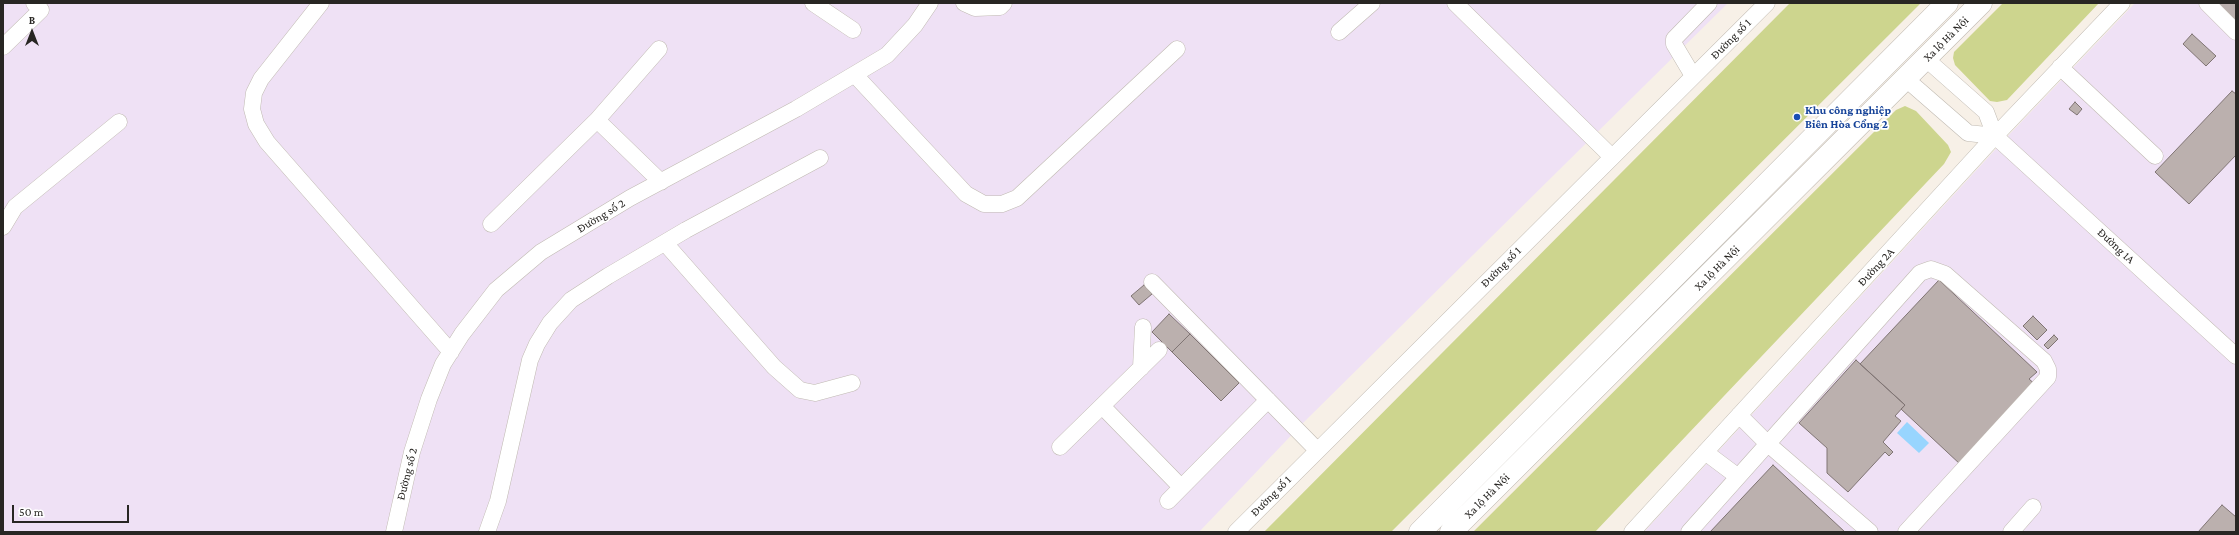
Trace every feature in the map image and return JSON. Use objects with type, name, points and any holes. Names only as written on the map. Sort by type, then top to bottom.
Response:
[{"type":"highway","name":"Xa lộ Hà Nội","points":[[1420,532],[1947,3]]},
{"type":"highway","name":"Xa lộ Hà Nội","points":[[1451,532],[1982,3]]},
{"type":"street","points":[[321,3],[261,79],[254,94],[252,109],[256,124],[267,142],[451,352]]},
{"type":"street","points":[[812,3],[853,30]]},
{"type":"street","name":"Đường số 2","points":[[394,532],[412,452],[428,399],[443,364],[496,290],[541,252],[630,198],[855,75],[887,54],[915,25],[930,3]]},
{"type":"street","points":[[964,3],[975,8],[1000,7],[1004,3]]},
{"type":"street","points":[[1339,32],[1372,3]]},
{"type":"street","points":[[1455,3],[1612,157]]},
{"type":"street","points":[[1694,76],[1674,44],[1674,39],[1709,3]]},
{"type":"street","name":"Đường số 1","points":[[1236,532],[1767,3]]},
{"type":"street","name":"Đường 2A","points":[[1632,532],[1995,136],[2122,3]]},
{"type":"street","points":[[2208,3],[2236,32]]},
{"type":"street","points":[[3,47],[41,5]]},
{"type":"street","points":[[491,224],[597,120],[659,48]]},
{"type":"street","points":[[855,75],[966,194],[984,204],[1002,204],[1017,198],[1177,48]]},
{"type":"street","name":"Đường 1A","points":[[1926,59],[1986,112],[1995,136],[2236,356]]},
{"type":"street","points":[[2060,67],[2155,156]]},
{"type":"street","points":[[1906,79],[1968,133],[1995,136]]},
{"type":"street","points":[[597,120],[661,182]]},
{"type":"street","points":[[3,227],[15,207],[119,122]]},
{"type":"street","points":[[487,532],[498,501],[530,360],[537,344],[550,324],[571,300],[664,243],[820,158]]},
{"type":"street","points":[[664,243],[774,367],[800,390],[815,393],[852,383]]},
{"type":"street","points":[[1689,532],[1737,476],[1768,444],[1920,272],[1931,269],[1945,274],[2044,361],[2048,369],[2048,377],[1906,532]]},
{"type":"street","points":[[1152,282],[1317,450]]},
{"type":"street","points":[[1141,368],[1143,327]]},
{"type":"street","points":[[1060,447],[1159,350]]},
{"type":"street","points":[[1168,501],[1268,400]]},
{"type":"street","points":[[1102,406],[1181,487]]},
{"type":"street","points":[[1739,415],[1768,444],[1870,532]]},
{"type":"street","points":[[1705,452],[1737,476]]},
{"type":"street","points":[[2011,532],[2034,507]]},
{"type":"shaded area","points":[[3,3],[1728,3],[1304,422],[1199,532],[3,532]]},
{"type":"shaded area","points":[[2135,3],[2236,3],[2236,532],[1644,532],[2006,138]]},
{"type":"green space","points":[[1790,3],[1921,3],[1391,532],[1264,532]]},
{"type":"green space","points":[[2003,3],[2099,3],[2007,100],[1997,102],[1990,101],[1955,65],[1953,58],[1954,52]]},
{"type":"green space","points":[[1905,106],[1916,111],[1948,145],[1951,152],[1944,164],[1595,532],[1473,532],[1896,110]]},
{"type":"water","points":[[1907,422],[1929,443],[1919,453],[1897,433]]},
{"type":"building","points":[[2215,3],[2236,3],[2236,24]]},
{"type":"building","points":[[2192,34],[2216,56],[2206,66],[2183,44]]},
{"type":"building","points":[[2232,91],[2236,94],[2236,155],[2189,204],[2155,172]]},
{"type":"building","points":[[2075,102],[2082,109],[2077,115],[2069,109]]},
{"type":"building","points":[[1939,280],[2037,372],[2029,379],[2036,385],[1961,465],[1901,409],[1905,405],[1860,364]]},
{"type":"building","points":[[1144,285],[1152,294],[1139,305],[1131,296]]},
{"type":"building","points":[[1169,314],[1190,334],[1172,352],[1152,332]]},
{"type":"building","points":[[2033,316],[2047,330],[2037,340],[2023,326]]},
{"type":"building","points":[[1190,334],[1239,383],[1221,401],[1172,352]]},
{"type":"building","points":[[2054,335],[2058,339],[2048,349],[2044,345]]},
{"type":"building","points":[[1856,360],[1905,405],[1895,416],[1901,421],[1883,442],[1893,452],[1889,456],[1885,452],[1848,492],[1827,473],[1827,448],[1799,423]]},
{"type":"building","points":[[1773,465],[1845,532],[1710,532]]},
{"type":"building","points":[[2222,505],[2236,517],[2236,532],[2198,532]]},
{"type":"place","name":"Khu công nghiệp Biên Hòa Cổng 2","points":[[1797,117]]}]
